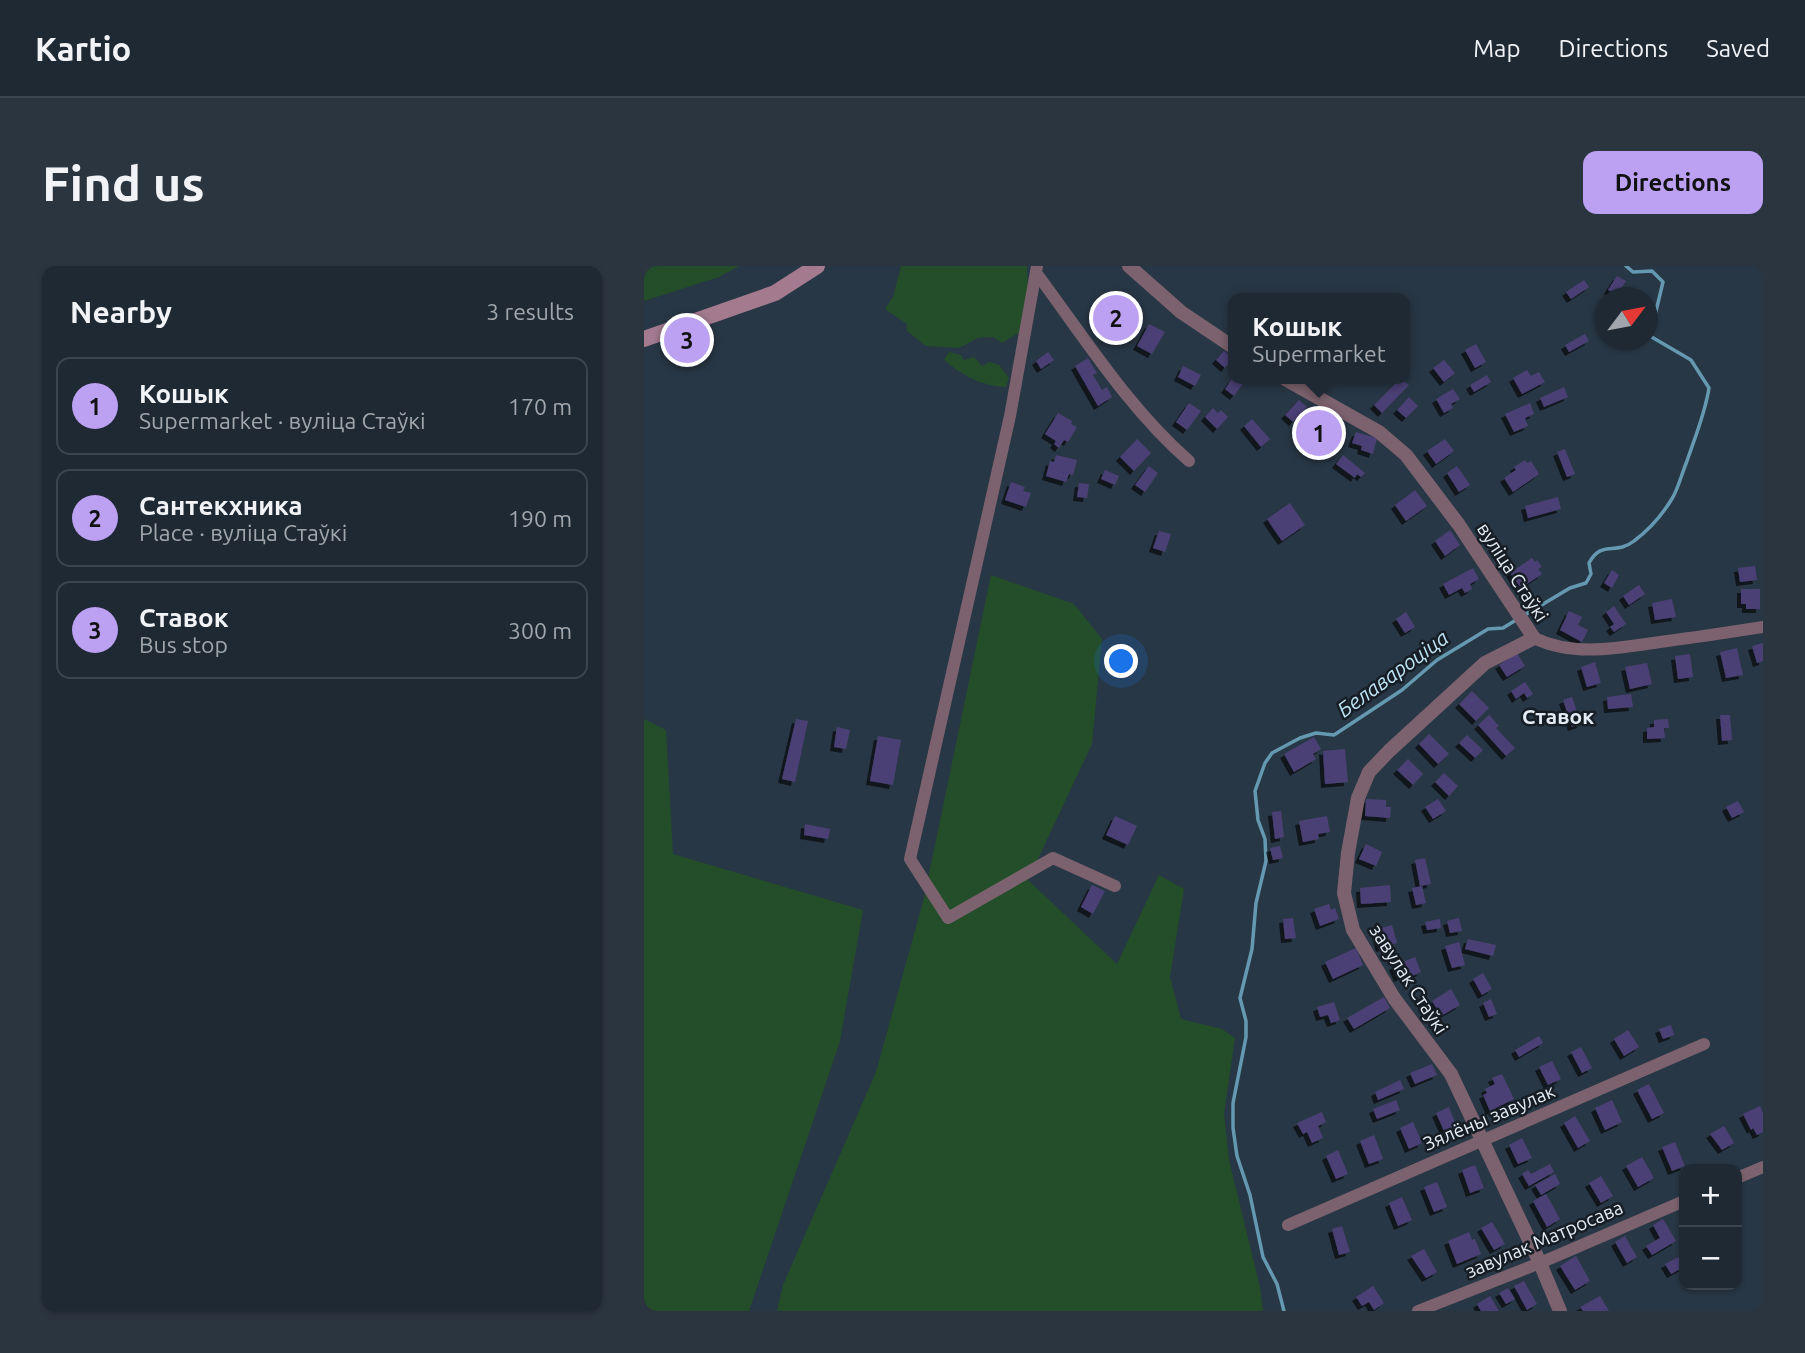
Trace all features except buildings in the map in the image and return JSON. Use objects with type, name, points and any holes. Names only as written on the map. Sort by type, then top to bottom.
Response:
[{"type":"main road","points":[[644,339],[775,293],[817,266]]},
{"type":"street","points":[[1129,266],[1181,312],[1228,344]]},
{"type":"street","points":[[1037,270],[1163,439],[1189,461]]},
{"type":"street","points":[[1037,270],[1010,416],[910,859],[948,918],[1053,858],[1115,886]]},
{"type":"street","name":"вуліца Стаўкі","points":[[1294,384],[1379,432],[1406,455],[1459,525],[1531,635],[1546,644],[1570,649],[1616,648],[1763,627]]},
{"type":"street","name":"завулак Стаўкі","points":[[1531,635],[1485,663],[1389,751],[1370,772],[1358,798],[1348,853],[1345,893],[1353,930],[1394,998],[1451,1074],[1560,1311]]},
{"type":"street","name":"Зялёны завулак","points":[[1288,1225],[1704,1044]]},
{"type":"street","points":[[1742,1176],[1763,1167]]},
{"type":"street","name":"завулак Матросава","points":[[1418,1311],[1540,1263],[1679,1202]]},
{"type":"green space","points":[[644,266],[739,266],[719,277],[644,301]]},
{"type":"green space","points":[[901,266],[1027,266],[1028,291],[1020,332],[1002,343],[993,337],[978,338],[959,348],[926,346],[907,331],[907,324],[885,309],[893,297]]},
{"type":"green space","points":[[949,352],[961,355],[964,360],[974,357],[982,366],[989,362],[999,365],[1009,378],[1006,387],[980,382],[965,375],[944,360]]},
{"type":"green space","points":[[991,575],[1074,604],[1102,639],[1092,744],[1028,880],[1117,964],[1159,875],[1184,889],[1170,977],[1181,1019],[1222,1029],[1235,1038],[1224,1114],[1229,1160],[1260,1287],[1263,1311],[777,1311],[783,1285],[876,1072],[924,898]]},
{"type":"green space","points":[[644,719],[666,730],[673,854],[863,910],[840,1041],[749,1311],[644,1311]]},
{"type":"waterway","name":"Белавароціца","points":[[1523,616],[1570,588],[1586,583],[1591,574],[1589,563],[1594,556],[1604,549],[1627,545],[1656,521],[1675,493],[1702,416],[1709,388],[1691,360],[1650,336],[1663,282],[1652,271],[1633,272],[1626,266]]},
{"type":"waterway","name":"Белавароціца","points":[[1284,1311],[1277,1284],[1263,1257],[1250,1195],[1237,1156],[1233,1128],[1233,1103],[1246,1037],[1246,1021],[1240,998],[1252,949],[1256,903],[1266,861],[1265,839],[1258,820],[1255,791],[1265,763],[1272,753],[1316,733],[1334,735],[1402,690],[1437,660],[1488,629],[1503,628],[1516,620]]},
{"type":"place","name":"Сантекхника","points":[[1116,318]]},
{"type":"place","name":"Ставок","points":[[687,340]]},
{"type":"place","name":"Кошык","points":[[1319,433]]},
{"type":"district","name":"Ставок","points":[[1558,717]]}]
